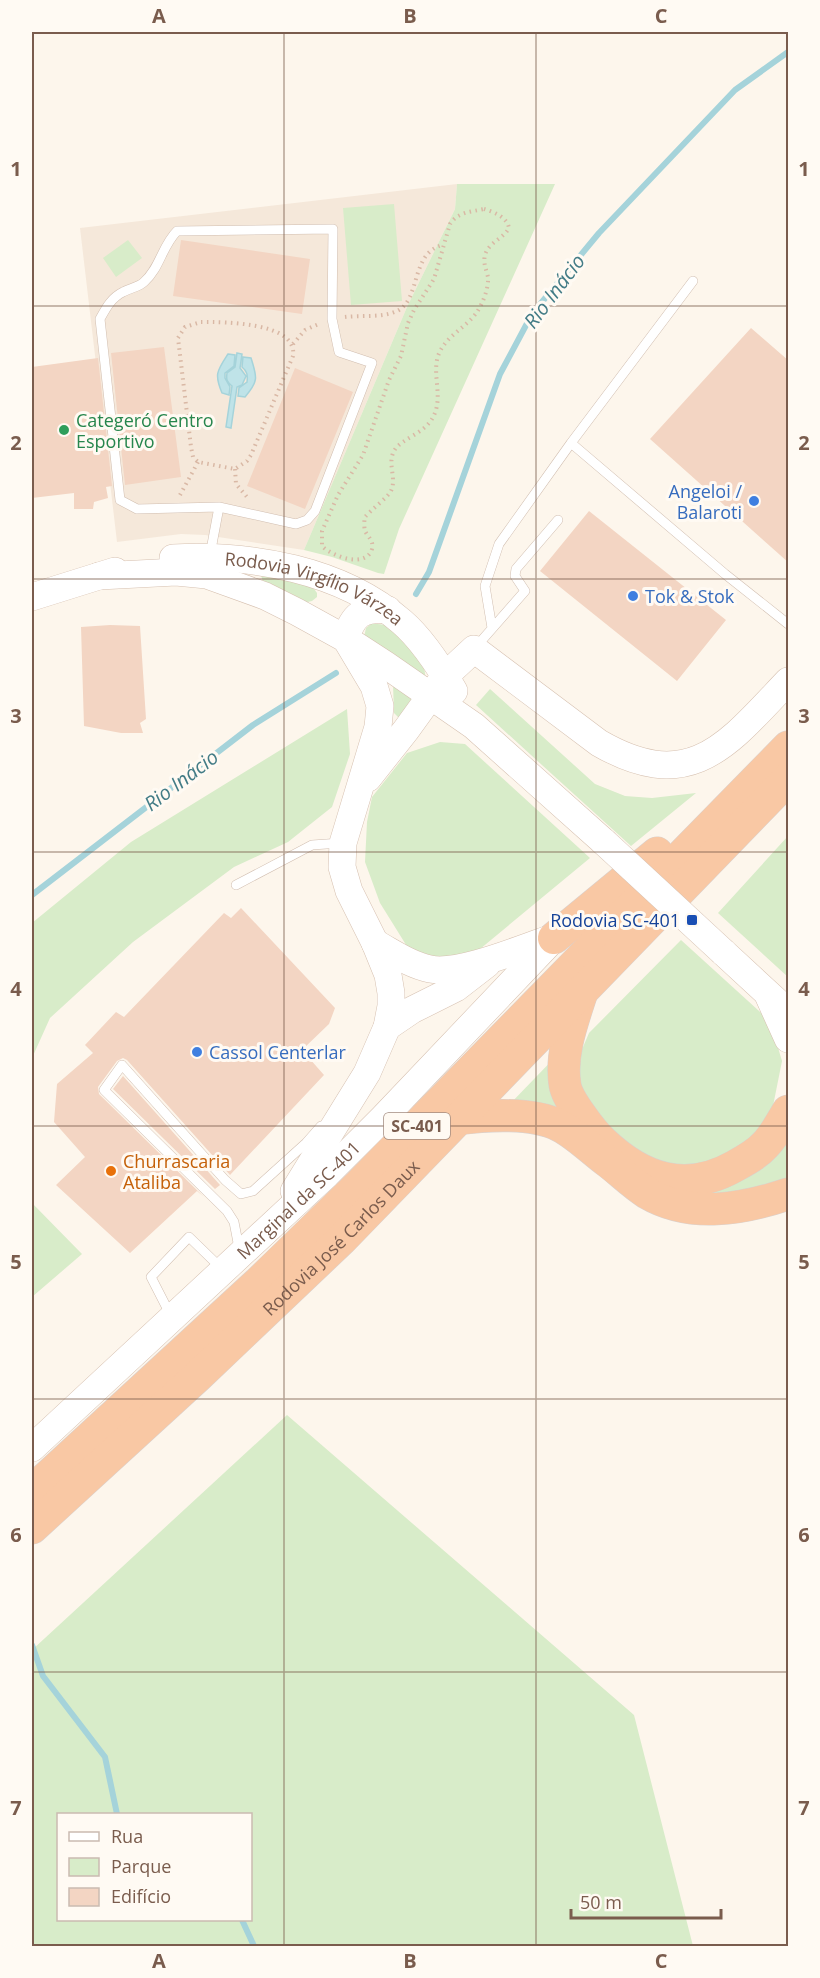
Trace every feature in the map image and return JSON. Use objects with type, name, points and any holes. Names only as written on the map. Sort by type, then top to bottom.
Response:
[{"type":"highway","points":[[554,938],[789,747]]},
{"type":"highway","name":"Rodovia José Carlos Daux","points":[[32,1491],[258,1283],[359,1185],[789,747]]},
{"type":"highway","name":"Rodovia José Carlos Daux","points":[[32,1528],[267,1312],[341,1240],[789,779]]},
{"type":"highway","points":[[582,992],[567,1046],[564,1067],[565,1087],[592,1132],[617,1156],[645,1172],[664,1179],[681,1181],[714,1176],[754,1155],[766,1144],[789,1111]]},
{"type":"highway","points":[[457,1119],[481,1116],[534,1118],[560,1126],[648,1193],[675,1205],[707,1210],[739,1208],[789,1194]]},
{"type":"main road","name":"Rodovia Virgílio Várzea","points":[[32,597],[168,558],[210,556],[271,564],[350,587],[388,610],[404,623],[424,646],[438,686],[464,719],[604,842],[789,1012]]},
{"type":"main road","name":"Rodovia Virgílio Várzea","points":[[99,576],[176,572],[207,575],[265,596],[438,686]]},
{"type":"main road","points":[[297,612],[311,612],[319,609],[328,590],[325,578]]},
{"type":"main road","points":[[274,1222],[367,1073],[387,1027],[391,993],[388,975],[349,891],[342,867],[343,843],[378,728],[380,706],[375,686],[346,639],[354,619],[363,612],[375,609],[388,610]]},
{"type":"main road","points":[[359,789],[438,686],[474,649],[599,742],[618,754],[652,764],[673,764],[707,756],[724,746],[789,681]]},
{"type":"main road","points":[[406,730],[438,715],[464,719]]},
{"type":"main road","points":[[375,943],[410,962],[430,969],[447,969],[469,965],[554,938]]},
{"type":"main road","name":"Marginal da SC-401","points":[[32,1448],[327,1174],[554,938]]},
{"type":"main road","points":[[387,1027],[412,1010],[456,988],[495,957]]},
{"type":"main road","points":[[765,990],[789,1039]]},
{"type":"lane","points":[[333,228],[332,319],[339,352],[372,363],[315,511],[307,520],[296,524],[219,507],[137,509],[120,500],[100,319],[109,303],[121,292],[143,284],[157,267],[168,240],[177,231],[333,228]]},
{"type":"lane","points":[[492,628],[485,586],[499,544],[571,443],[693,281]]},
{"type":"lane","points":[[571,443],[725,574],[789,624]]},
{"type":"lane","points":[[210,556],[219,507]]},
{"type":"lane","points":[[474,649],[525,591],[515,576],[516,569],[558,520]]},
{"type":"lane","points":[[236,885],[312,845],[343,843]]},
{"type":"lane","points":[[172,1317],[151,1277],[189,1237],[231,1262],[237,1233],[227,1210],[104,1090],[122,1065],[225,1180],[241,1194],[253,1191],[306,1143],[367,1073]]},
{"type":"path","points":[[484,209],[508,223],[510,228],[506,234],[492,244],[484,258],[487,285],[482,304],[473,316],[446,341],[437,359],[438,391],[435,414],[417,434],[395,448],[392,456],[393,477],[390,493],[365,517],[364,529],[372,543],[372,549],[368,555],[359,559],[327,552],[322,546],[322,531],[338,495],[363,456],[389,380],[401,356],[408,323],[434,279],[443,244],[454,218],[466,213],[484,209]]},
{"type":"path","points":[[292,344],[305,330],[332,319],[388,314],[399,310],[407,300],[423,259],[431,248],[443,244]]},
{"type":"path","points":[[201,322],[255,326],[283,335],[292,344],[293,356],[247,461],[235,469],[198,462],[193,457],[191,447],[178,338],[185,327],[201,322]]},
{"type":"path","points":[[181,491],[198,462]]},
{"type":"path","points":[[235,469],[236,484],[247,497]]},
{"type":"shaded area","points":[[457,184],[455,209],[407,307],[304,550],[205,535],[181,534],[117,542],[80,228]]},
{"type":"green space","points":[[457,184],[555,184],[399,529],[384,574],[378,573],[304,550],[407,307],[455,209]]},
{"type":"green space","points":[[394,204],[402,301],[351,305],[343,208]]},
{"type":"green space","points":[[128,240],[142,258],[116,277],[103,258]]},
{"type":"green space","points":[[261,575],[309,582],[317,593],[317,597],[303,603],[263,582]]},
{"type":"green space","points":[[371,624],[386,625],[398,632],[419,657],[425,676],[418,677],[364,637],[366,628]]},
{"type":"green space","points":[[393,684],[414,698],[403,717],[398,717],[394,713]]},
{"type":"green space","points":[[490,689],[595,784],[625,796],[652,798],[696,793],[631,846],[476,705]]},
{"type":"green space","points":[[347,709],[350,754],[332,807],[288,842],[234,867],[133,942],[50,1018],[32,1058],[32,923],[131,842]]},
{"type":"green space","points":[[440,742],[465,744],[590,858],[474,954],[434,958],[408,948],[380,903],[365,862],[367,822],[372,797],[407,753]]},
{"type":"green space","points":[[788,836],[788,977],[718,913]]},
{"type":"green space","points":[[681,940],[770,1021],[782,1061],[770,1121],[720,1165],[664,1168],[636,1157],[597,1121],[581,1091],[577,1061],[589,1033]]},
{"type":"green space","points":[[562,1050],[557,1106],[505,1109]]},
{"type":"green space","points":[[788,1139],[788,1181],[712,1198],[706,1190]]},
{"type":"green space","points":[[32,1203],[82,1254],[32,1297]]},
{"type":"green space","points":[[287,1415],[634,1715],[693,1946],[32,1946],[32,1650]]},
{"type":"water","points":[[237,353],[242,354],[240,368],[246,376],[242,385],[237,387],[231,428],[226,427],[232,386],[227,381],[227,373],[235,367]]},
{"type":"water","points":[[228,354],[235,355],[234,366],[225,373],[230,387],[229,395],[222,393],[217,377]]},
{"type":"water","points":[[243,357],[251,358],[256,379],[245,397],[238,396],[239,388],[247,382],[247,373],[242,367]]},
{"type":"building","points":[[181,240],[310,259],[302,314],[173,296]]},
{"type":"building","name":"Angeloi / Balaroti","points":[[751,328],[789,361],[789,563],[650,439]]},
{"type":"building","points":[[164,347],[181,477],[125,485],[111,353]]},
{"type":"building","name":"Categeró Centro Esportivo","points":[[98,358],[112,486],[106,487],[108,498],[94,502],[93,509],[74,509],[74,493],[32,498],[32,367]]},
{"type":"building","points":[[295,368],[353,392],[305,509],[247,486]]},
{"type":"building","name":"Tok & Stok","points":[[589,511],[726,620],[677,681],[540,571]]},
{"type":"building","points":[[140,626],[146,719],[140,723],[143,733],[121,733],[84,726],[81,627]]},
{"type":"building","name":"Cassol Centerlar","points":[[241,908],[335,1008],[329,1024],[302,1050],[324,1075],[230,1175],[127,1060],[123,1058],[117,1061],[98,1087],[99,1094],[204,1197],[197,1191],[130,1253],[56,1185],[85,1157],[54,1122],[57,1084],[93,1053],[85,1045],[116,1012],[124,1017],[224,913],[231,918]]},
{"type":"building","points":[[123,1076],[220,1185],[215,1189],[113,1089]]},
{"type":"waterway","name":"Rio Inácio","points":[[416,594],[429,572],[500,374],[532,314],[599,233],[735,90],[788,52]]},
{"type":"waterway","name":"Rio Inácio","points":[[32,895],[253,725],[336,673]]},
{"type":"waterway","name":"Rio Inácio","points":[[32,1645],[43,1676],[105,1757],[117,1813]]},
{"type":"waterway","name":"Rio Inácio","points":[[242,1921],[254,1946]]},
{"type":"place","name":"Categeró Centro Esportivo","points":[[64,430]]},
{"type":"place","name":"Angeloi / Balaroti","points":[[754,501]]},
{"type":"place","name":"Tok & Stok","points":[[633,596]]},
{"type":"place","name":"Rodovia SC-401","points":[[692,920]]},
{"type":"place","name":"Cassol Centerlar","points":[[197,1052]]},
{"type":"place","name":"Churrascaria Ataliba","points":[[111,1171]]}]
